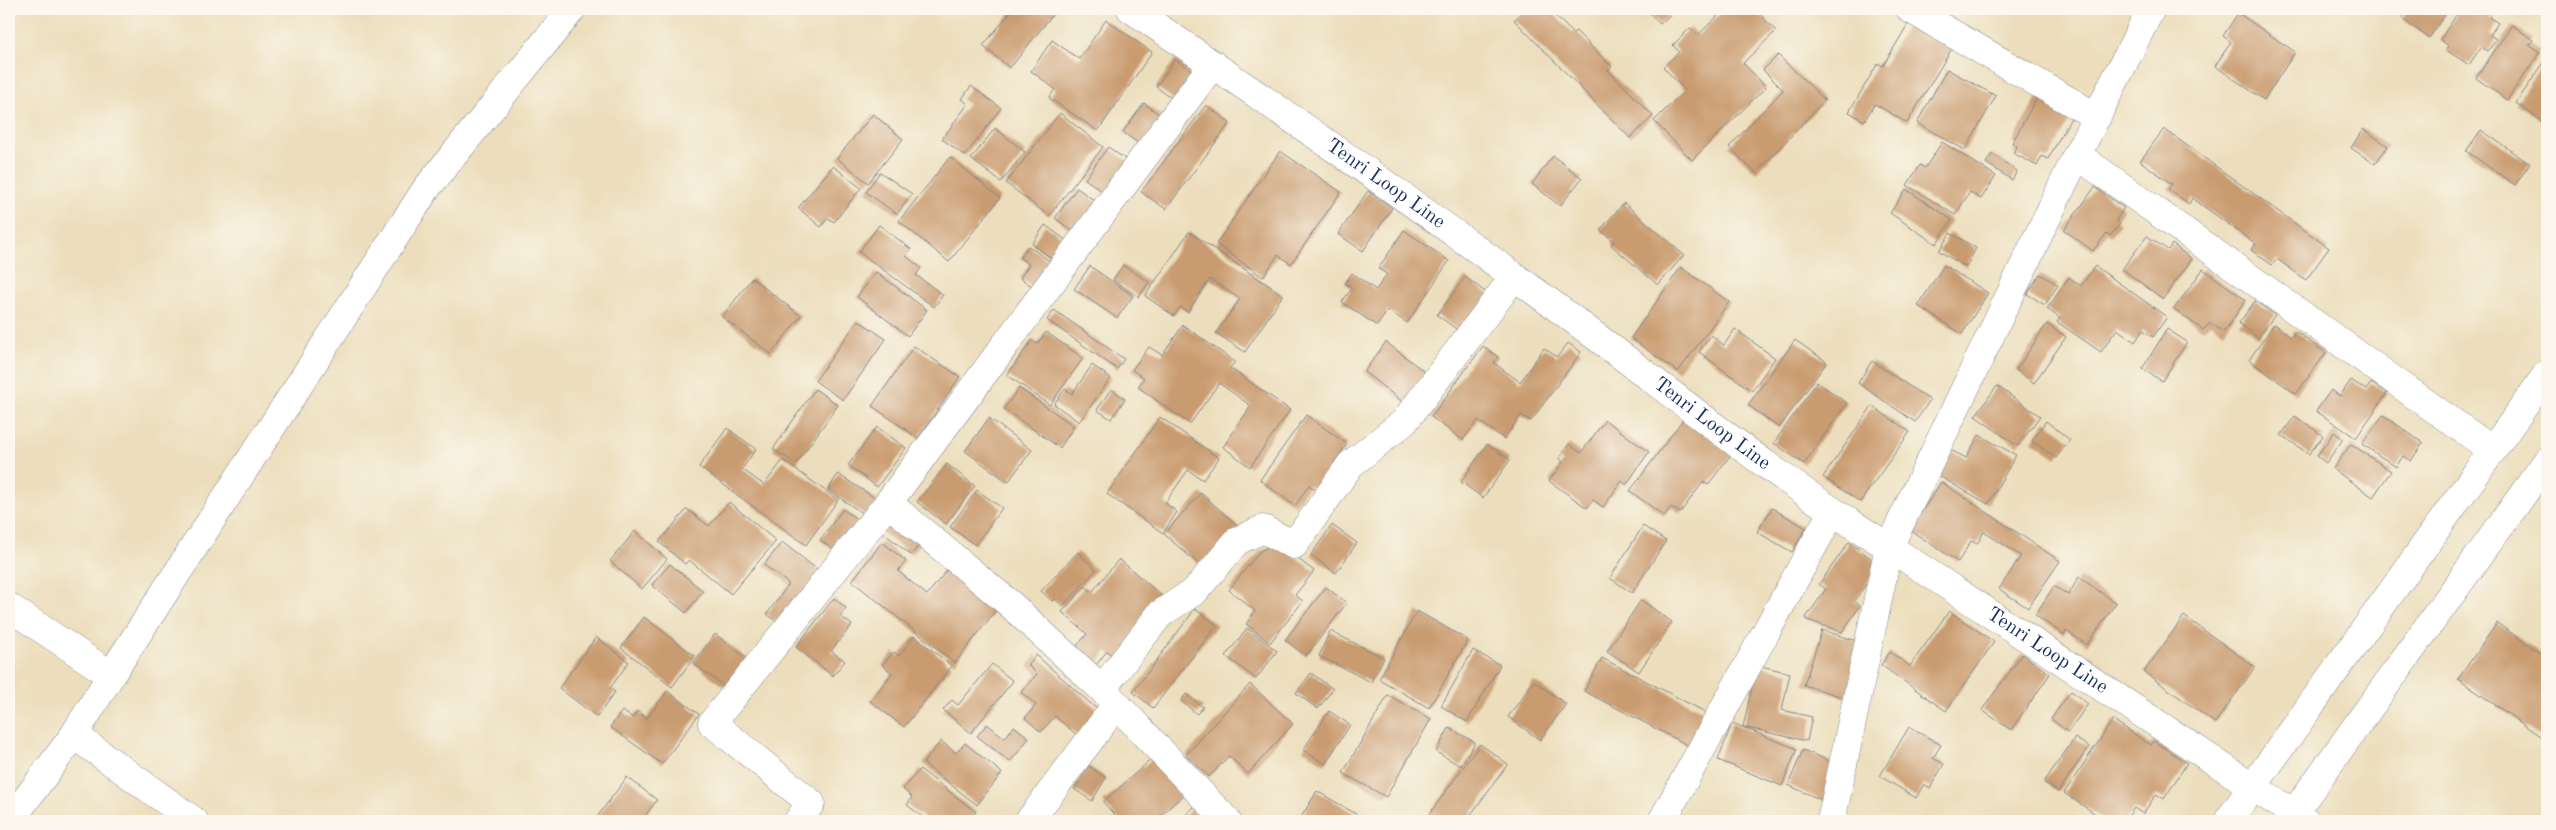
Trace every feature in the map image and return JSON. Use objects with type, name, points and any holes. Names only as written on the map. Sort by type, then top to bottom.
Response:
[{"type":"street","points":[[10,821],[74,735],[110,674],[426,189],[572,9]]},
{"type":"street","name":"Tenri Loop Line","points":[[1131,9],[1213,64],[1514,277],[1832,512],[1889,547],[2252,786],[2295,819]]},
{"type":"street","points":[[1910,9],[2097,116]]},
{"type":"street","points":[[1830,821],[1889,547],[2077,155],[2151,9]]},
{"type":"street","points":[[798,821],[811,803],[712,723],[888,503],[1213,64]]},
{"type":"street","points":[[2077,155],[2492,450]]},
{"type":"street","points":[[1029,821],[1110,696],[1160,614],[1195,591],[1237,541],[1263,529],[1294,545],[1350,465],[1404,422],[1514,277]]},
{"type":"street","points":[[2228,821],[2547,374]]},
{"type":"street","points":[[2295,819],[2547,461]]},
{"type":"street","points":[[888,503],[1010,604],[1110,696],[1227,821]]},
{"type":"street","points":[[1662,821],[1832,512]]},
{"type":"street","points":[[9,607],[110,674]]},
{"type":"street","points":[[74,735],[194,821]]},
{"type":"building","points":[[1013,9],[1057,9],[1010,68],[983,46]]},
{"type":"building","points":[[1526,9],[1548,9],[1573,33],[1576,31],[1612,67],[1608,70],[1653,116],[1630,138],[1514,20]]},
{"type":"building","points":[[1646,9],[1672,9],[1674,11],[1660,24]]},
{"type":"building","points":[[1725,9],[1755,9],[1776,31],[1743,63],[1766,87],[1692,160],[1654,121],[1685,90],[1663,67],[1679,52],[1673,45],[1690,28],[1698,35]]},
{"type":"building","points":[[2409,9],[2449,9],[2429,38],[2402,19]]},
{"type":"building","points":[[2460,9],[2488,9],[2493,12],[2489,17],[2498,23],[2490,35],[2496,39],[2488,51],[2481,47],[2469,65],[2446,50],[2449,46],[2440,40]]},
{"type":"building","points":[[2238,13],[2295,52],[2264,100],[2215,66],[2231,42],[2223,36]]},
{"type":"building","points":[[1911,19],[1954,45],[1907,123],[1875,104],[1864,121],[1849,112],[1878,63],[1883,66]]},
{"type":"building","points":[[1106,20],[1152,52],[1098,131],[1049,98],[1055,89],[1031,71],[1052,40],[1079,59]]},
{"type":"building","points":[[2512,25],[2533,40],[2529,45],[2540,52],[2507,100],[2476,78]]},
{"type":"building","points":[[1778,55],[1825,100],[1756,173],[1729,147],[1783,90],[1763,70]]},
{"type":"building","points":[[2547,58],[2547,125],[2516,103]]},
{"type":"building","points":[[1175,59],[1196,74],[1176,101],[1156,87]]},
{"type":"building","points":[[1947,69],[1996,96],[1965,150],[1917,123]]},
{"type":"building","points":[[971,86],[1001,108],[965,156],[942,139],[968,104],[962,99]]},
{"type":"building","points":[[2041,90],[2076,109],[2048,159],[2042,156],[2037,166],[2013,153],[2017,146],[2012,143]]},
{"type":"building","points":[[1144,103],[1163,117],[1142,146],[1123,132]]},
{"type":"building","points":[[1206,105],[1230,123],[1166,209],[1141,192]]},
{"type":"building","points":[[1060,113],[1103,147],[1049,216],[1006,183]]},
{"type":"building","points":[[873,114],[903,139],[868,183],[837,158]]},
{"type":"building","points":[[995,128],[1025,152],[1001,182],[971,159]]},
{"type":"building","points":[[2164,129],[2329,248],[2306,280],[2277,259],[2272,265],[2251,250],[2256,244],[2192,198],[2189,204],[2168,189],[2172,184],[2140,161]]},
{"type":"building","points":[[2363,129],[2388,146],[2375,164],[2351,148]]},
{"type":"building","points":[[2481,130],[2530,164],[2515,185],[2466,151]]},
{"type":"building","points":[[1942,142],[1996,176],[1981,199],[1970,192],[1955,215],[1907,185],[1920,165],[1925,168]]},
{"type":"building","points":[[1108,147],[1132,164],[1109,196],[1085,179]]},
{"type":"building","points":[[1280,151],[1341,192],[1291,264],[1278,255],[1263,277],[1216,244]]},
{"type":"building","points":[[1992,154],[2017,171],[2012,180],[1986,163]]},
{"type":"building","points":[[1553,156],[1582,178],[1560,206],[1532,184]]},
{"type":"building","points":[[950,157],[1000,198],[949,262],[899,221]]},
{"type":"building","points":[[833,166],[861,188],[834,222],[828,218],[821,227],[798,208]]},
{"type":"building","points":[[880,172],[912,194],[897,214],[866,192]]},
{"type":"building","points":[[2095,187],[2124,208],[2116,220],[2120,224],[2110,236],[2107,233],[2093,251],[2064,230]]},
{"type":"building","points":[[1077,188],[1098,203],[1076,234],[1055,218]]},
{"type":"building","points":[[1906,189],[1952,220],[1936,244],[1890,213]]},
{"type":"building","points":[[1368,191],[1392,208],[1363,251],[1338,234]]},
{"type":"building","points":[[1624,203],[1684,255],[1658,285],[1611,245],[1614,241],[1600,230]]},
{"type":"building","points":[[879,225],[911,249],[906,256],[921,268],[916,275],[943,295],[934,307],[859,252]]},
{"type":"building","points":[[1045,225],[1071,244],[1058,263],[1032,244]]},
{"type":"building","points":[[1404,230],[1449,261],[1407,323],[1388,310],[1377,326],[1342,302],[1352,288],[1345,283],[1352,273],[1376,290],[1387,274],[1378,269]]},
{"type":"building","points":[[1189,232],[1283,295],[1245,352],[1216,333],[1240,299],[1210,279],[1188,312],[1180,307],[1174,316],[1145,296]]},
{"type":"building","points":[[1950,233],[1976,248],[1966,267],[1939,251]]},
{"type":"building","points":[[2147,236],[2168,250],[2172,244],[2192,259],[2163,299],[2122,269]]},
{"type":"building","points":[[1028,246],[1057,266],[1039,291],[1020,278],[1029,264],[1020,258]]},
{"type":"building","points":[[1123,265],[1149,282],[1139,297],[1113,280]]},
{"type":"building","points":[[1944,265],[1988,293],[1962,334],[1918,306]]},
{"type":"building","points":[[1090,266],[1133,296],[1117,318],[1074,289]]},
{"type":"building","points":[[2095,266],[2167,317],[2153,337],[2143,330],[2135,342],[2117,329],[2101,352],[2057,322],[2060,318],[2047,309],[2069,277],[2081,286]]},
{"type":"building","points":[[1681,267],[1729,302],[1678,372],[1631,338]]},
{"type":"building","points":[[2203,269],[2246,300],[2224,332],[2210,323],[2203,330],[2174,309]]},
{"type":"building","points":[[876,272],[927,310],[908,336],[857,297]]},
{"type":"building","points":[[2040,274],[2058,285],[2045,305],[2027,294]]},
{"type":"building","points":[[1465,277],[1495,299],[1467,337],[1437,315]]},
{"type":"building","points":[[752,278],[801,316],[771,354],[722,317]]},
{"type":"building","points":[[2255,301],[2275,315],[2258,338],[2239,323]]},
{"type":"building","points":[[1054,310],[1124,359],[1117,369],[1047,320]]},
{"type":"building","points":[[858,320],[886,339],[843,400],[815,381]]},
{"type":"building","points":[[2047,324],[2066,337],[2034,383],[2016,370]]},
{"type":"building","points":[[2274,324],[2291,337],[2295,331],[2326,353],[2296,394],[2249,360]]},
{"type":"building","points":[[1183,325],[1235,362],[1230,368],[1290,410],[1250,467],[1223,447],[1251,406],[1219,383],[1190,424],[1138,387],[1144,378],[1132,370],[1149,347],[1162,355]]},
{"type":"building","points":[[1735,329],[1775,358],[1752,391],[1699,352],[1711,335],[1724,345]]},
{"type":"building","points":[[2167,329],[2187,342],[2162,381],[2142,369]]},
{"type":"building","points":[[1046,332],[1083,358],[1050,405],[1007,375],[1032,340],[1037,344]]},
{"type":"building","points":[[1795,340],[1827,362],[1779,428],[1748,405]]},
{"type":"building","points":[[1386,342],[1430,376],[1408,406],[1364,372]]},
{"type":"building","points":[[1568,343],[1581,352],[1531,421],[1521,415],[1504,439],[1478,420],[1463,440],[1431,417],[1483,346],[1498,357],[1494,363],[1520,382],[1544,348],[1557,357]]},
{"type":"building","points":[[914,346],[960,377],[918,438],[872,406]]},
{"type":"building","points":[[1872,361],[1930,400],[1915,422],[1858,383]]},
{"type":"building","points":[[1092,365],[1111,378],[1079,422],[1054,404],[1065,389],[1072,394]]},
{"type":"building","points":[[2351,380],[2366,390],[2371,383],[2387,393],[2356,438],[2316,411],[2331,390],[2340,396]]},
{"type":"building","points":[[1817,382],[1847,403],[1804,464],[1774,443]]},
{"type":"building","points":[[1997,386],[2040,416],[2018,446],[1975,416]]},
{"type":"building","points":[[1019,388],[1074,426],[1060,448],[1004,409]]},
{"type":"building","points":[[815,389],[838,405],[796,464],[773,449]]},
{"type":"building","points":[[1111,389],[1125,399],[1111,419],[1097,410]]},
{"type":"building","points":[[1872,406],[1910,432],[1860,502],[1823,477]]},
{"type":"building","points":[[1306,415],[1347,444],[1333,464],[1339,468],[1321,494],[1309,485],[1295,506],[1260,480]]},
{"type":"building","points":[[2383,415],[2423,443],[2411,461],[2403,456],[2396,467],[2362,444]]},
{"type":"building","points":[[2295,416],[2323,436],[2309,454],[2281,435]]},
{"type":"building","points":[[1160,417],[1219,458],[1203,480],[1188,470],[1165,503],[1177,512],[1163,533],[1107,494]]},
{"type":"building","points":[[989,418],[1032,450],[1008,482],[965,451]]},
{"type":"building","points":[[1684,418],[1732,453],[1708,485],[1703,482],[1680,513],[1671,507],[1664,516],[1630,491]]},
{"type":"building","points":[[1605,420],[1649,452],[1626,485],[1622,481],[1603,507],[1593,500],[1587,508],[1549,481],[1563,462],[1559,459],[1569,444],[1581,453]]},
{"type":"building","points":[[2046,421],[2070,440],[2056,458],[2032,441]]},
{"type":"building","points":[[877,427],[906,448],[877,487],[848,465]]},
{"type":"building","points":[[727,428],[756,449],[742,469],[764,485],[783,460],[838,500],[806,545],[699,467]]},
{"type":"building","points":[[2334,432],[2343,439],[2326,463],[2317,456]]},
{"type":"building","points":[[1979,435],[2016,455],[1988,504],[1932,472],[1945,447],[1966,458]]},
{"type":"building","points":[[1487,444],[1510,460],[1483,498],[1461,482]]},
{"type":"building","points":[[2351,444],[2391,471],[2373,497],[2333,469]]},
{"type":"building","points":[[947,464],[975,486],[946,524],[917,502]]},
{"type":"building","points":[[838,474],[878,500],[867,516],[828,490]]},
{"type":"building","points":[[1941,482],[2060,561],[2028,608],[1999,589],[2021,556],[1984,532],[1977,544],[1971,541],[1958,562],[1910,530]]},
{"type":"building","points":[[977,490],[1002,508],[975,545],[950,527]]},
{"type":"building","points":[[1201,493],[1239,527],[1203,568],[1164,534]]},
{"type":"building","points":[[729,502],[776,541],[731,594],[689,560],[685,564],[659,542],[687,509],[709,526]]},
{"type":"building","points":[[1772,508],[1806,528],[1792,552],[1757,532]]},
{"type":"building","points":[[843,509],[862,523],[839,554],[820,540]]},
{"type":"building","points":[[892,516],[923,540],[911,555],[881,531]]},
{"type":"building","points":[[1332,525],[1357,543],[1336,573],[1311,555]]},
{"type":"building","points":[[1643,526],[1666,541],[1632,593],[1610,578]]},
{"type":"building","points":[[635,531],[667,559],[642,589],[610,561]]},
{"type":"building","points":[[782,542],[823,574],[783,626],[767,614],[789,584],[764,565]]},
{"type":"building","points":[[882,542],[906,561],[898,571],[927,595],[947,570],[997,609],[955,663],[852,581]]},
{"type":"building","points":[[1849,542],[1880,565],[1854,601],[1860,606],[1842,632],[1805,619],[1826,589],[1819,584]]},
{"type":"building","points":[[1277,543],[1314,571],[1295,595],[1303,601],[1270,643],[1246,624],[1255,611],[1229,590],[1260,551]]},
{"type":"building","points":[[1078,552],[1096,570],[1063,606],[1055,599],[1052,601],[1041,591]]},
{"type":"building","points":[[1119,559],[1168,601],[1117,659],[1107,651],[1096,665],[1075,648],[1087,634],[1062,612],[1085,586],[1092,592]]},
{"type":"building","points":[[670,564],[703,591],[686,613],[652,585]]},
{"type":"building","points":[[2079,577],[2116,603],[2087,645],[2066,631],[2064,635],[2035,615],[2054,586],[2068,595]]},
{"type":"building","points":[[1326,587],[1347,603],[1306,656],[1285,640]]},
{"type":"building","points":[[834,598],[846,608],[840,616],[852,625],[831,651],[845,661],[833,676],[796,647]]},
{"type":"building","points":[[1641,600],[1672,622],[1639,672],[1607,651]]},
{"type":"building","points":[[1195,609],[1217,625],[1153,708],[1133,692]]},
{"type":"building","points":[[1417,611],[1468,640],[1429,708],[1379,679]]},
{"type":"building","points":[[1949,611],[1994,642],[1946,711],[1881,665],[1890,652],[1910,666]]},
{"type":"building","points":[[2184,616],[2255,667],[2215,723],[2144,672]]},
{"type":"building","points":[[644,617],[695,656],[672,687],[621,648]]},
{"type":"building","points":[[2497,623],[2547,658],[2547,741],[2458,679]]},
{"type":"building","points":[[1247,628],[1277,651],[1256,679],[1226,656]]},
{"type":"building","points":[[1822,630],[1863,643],[1846,698],[1804,685]]},
{"type":"building","points":[[1330,631],[1384,658],[1371,682],[1319,656]]},
{"type":"building","points":[[715,634],[748,659],[726,688],[693,663]]},
{"type":"building","points":[[914,636],[952,666],[904,727],[870,701],[892,673],[882,665],[894,652],[899,656]]},
{"type":"building","points":[[596,637],[629,662],[610,688],[615,692],[597,717],[559,688]]},
{"type":"building","points":[[1473,650],[1500,665],[1467,722],[1441,706]]},
{"type":"building","points":[[2022,654],[2050,674],[2011,730],[1982,710]]},
{"type":"building","points":[[1036,655],[1100,712],[1078,736],[1055,716],[1041,732],[1025,718],[1036,705],[1021,692],[1037,674],[1028,665]]},
{"type":"building","points":[[1602,658],[1709,714],[1691,747],[1584,691]]},
{"type":"building","points":[[992,664],[1013,681],[971,733],[943,710],[952,700],[958,705]]},
{"type":"building","points":[[1757,665],[1790,673],[1782,710],[1812,717],[1807,741],[1743,727]]},
{"type":"building","points":[[1311,673],[1333,689],[1318,709],[1296,693]]},
{"type":"building","points":[[1534,681],[1566,704],[1540,740],[1508,717]]},
{"type":"building","points":[[1250,684],[1293,724],[1248,774],[1229,756],[1209,777],[1186,755]]},
{"type":"building","points":[[667,691],[699,714],[662,764],[610,727],[622,711],[633,718],[637,711],[647,718]]},
{"type":"building","points":[[2071,691],[2088,704],[2068,732],[2051,719]]},
{"type":"building","points":[[1186,694],[1203,707],[1197,714],[1181,701]]},
{"type":"building","points":[[1388,695],[1431,719],[1386,797],[1343,773]]},
{"type":"building","points":[[1329,711],[1350,725],[1325,764],[1303,750]]},
{"type":"building","points":[[2113,720],[2151,745],[2154,741],[2187,763],[2164,799],[2156,794],[2143,814],[2134,808],[2125,821],[2106,821],[2064,793]]},
{"type":"building","points":[[1732,723],[1797,749],[1782,786],[1718,760]]},
{"type":"building","points":[[987,724],[1005,738],[1014,726],[1029,738],[1010,762],[977,736]]},
{"type":"building","points":[[1909,727],[1941,745],[1933,758],[1944,764],[1930,788],[1924,784],[1916,798],[1880,776]]},
{"type":"building","points":[[1449,728],[1475,742],[1461,766],[1436,752]]},
{"type":"building","points":[[2075,738],[2089,747],[2058,792],[2044,782]]},
{"type":"building","points":[[941,741],[956,753],[965,743],[1002,773],[977,805],[923,763]]},
{"type":"building","points":[[1480,744],[1508,764],[1466,821],[1426,821],[1425,820]]},
{"type":"building","points":[[1803,750],[1834,763],[1826,802],[1788,785]]},
{"type":"building","points":[[1155,756],[1187,792],[1154,821],[1120,821],[1103,802]]},
{"type":"building","points":[[1089,766],[1106,778],[1092,801],[1074,789]]},
{"type":"building","points":[[920,769],[976,812],[969,821],[928,821],[907,805],[912,797],[903,789]]},
{"type":"building","points":[[627,777],[657,800],[641,821],[594,821]]},
{"type":"building","points":[[1317,791],[1368,821],[1300,819]]},
{"type":"building","points":[[1197,804],[1213,821],[1179,821]]}]
